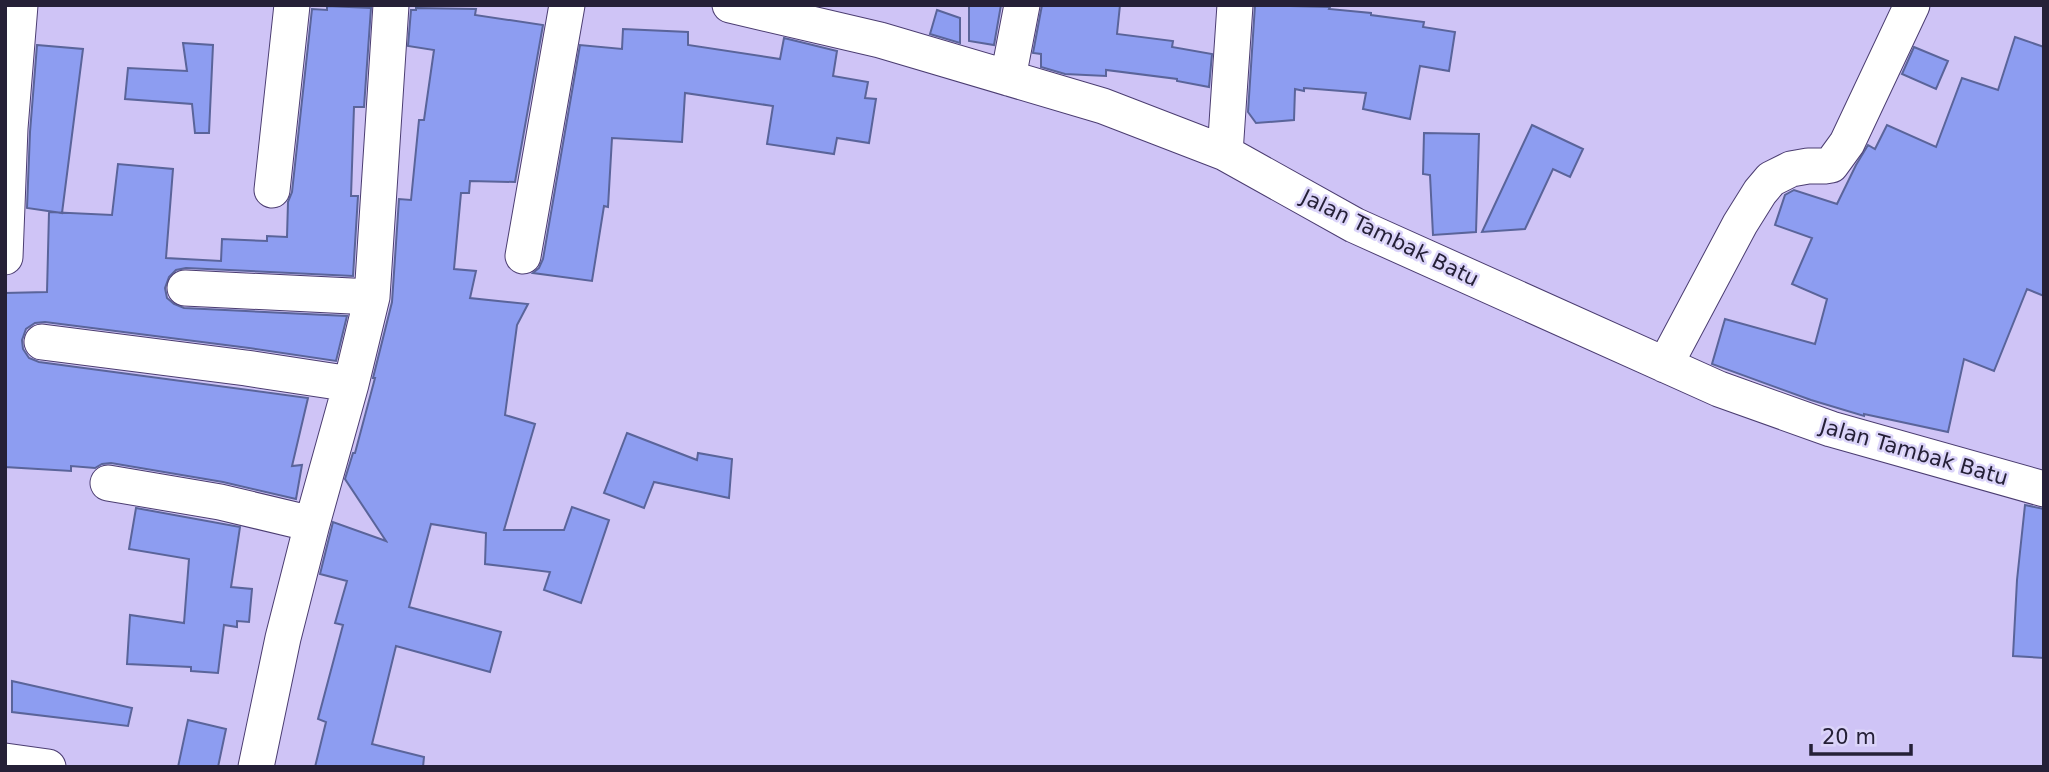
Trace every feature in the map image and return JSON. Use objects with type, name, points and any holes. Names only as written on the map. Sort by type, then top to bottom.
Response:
[{"type":"street","points":[[5,257],[10,128],[20,5]]},
{"type":"street","points":[[272,190],[292,5]]},
{"type":"street","points":[[256,767],[283,638],[372,297],[391,5]]},
{"type":"street","points":[[523,256],[567,5]]},
{"type":"street","name":"Jalan Tambak Batu","points":[[730,5],[880,40],[1103,106],[1225,153],[1354,225],[1719,389],[1831,429],[2044,489]]},
{"type":"street","points":[[1008,78],[1022,5]]},
{"type":"street","points":[[1225,153],[1235,5]]},
{"type":"street","points":[[1665,365],[1740,224],[1760,192],[1779,174],[1798,167],[1831,164],[1847,144],[1912,5]]},
{"type":"street","points":[[185,288],[372,297]]},
{"type":"street","points":[[42,342],[351,384]]},
{"type":"street","points":[[108,483],[220,502],[312,524]]},
{"type":"street","points":[[5,761],[48,767]]},
{"type":"building","points":[[969,5],[1001,5],[994,45],[969,41]]},
{"type":"building","points":[[1042,5],[1120,5],[1117,34],[1173,41],[1172,47],[1212,54],[1209,87],[1177,79],[1106,70],[1106,76],[1065,74],[1041,67],[1041,54],[1033,53]]},
{"type":"building","points":[[1255,5],[1330,7],[1329,9],[1424,22],[1423,27],[1455,32],[1449,71],[1420,66],[1410,119],[1363,109],[1366,93],[1304,88],[1304,91],[1295,89],[1294,120],[1256,123],[1248,112]]},
{"type":"building","points":[[327,6],[371,8],[364,107],[354,107],[351,196],[358,196],[353,276],[186,268],[176,270],[169,277],[165,288],[167,298],[184,308],[347,316],[336,361],[45,322],[35,323],[26,329],[22,340],[23,349],[29,358],[39,362],[308,398],[292,466],[302,465],[296,499],[223,482],[111,463],[95,468],[71,466],[71,471],[5,467],[5,293],[47,292],[49,212],[112,215],[118,164],[173,169],[166,258],[221,261],[222,239],[267,241],[267,236],[287,237],[288,202],[292,192],[312,9],[327,10]]},
{"type":"building","points":[[476,9],[475,15],[543,25],[515,182],[470,181],[469,193],[461,193],[454,269],[476,271],[470,298],[528,304],[517,325],[505,415],[535,424],[504,530],[564,530],[572,507],[609,520],[581,603],[544,590],[550,572],[485,564],[486,533],[431,524],[409,607],[501,632],[490,672],[396,646],[372,744],[424,757],[423,767],[315,767],[326,722],[318,719],[343,625],[335,623],[347,581],[320,574],[333,522],[386,541],[345,479],[355,453],[375,378],[392,302],[399,199],[411,200],[419,120],[424,120],[434,50],[408,46],[411,10]]},
{"type":"building","points":[[937,10],[960,18],[960,43],[930,34]]},
{"type":"building","points":[[623,29],[688,32],[688,45],[780,59],[784,38],[837,51],[833,76],[868,82],[865,98],[876,99],[869,143],[837,138],[834,154],[767,144],[773,106],[685,93],[682,142],[612,138],[608,207],[604,206],[592,281],[533,273],[543,259],[580,45],[622,49]]},
{"type":"building","points":[[2015,37],[2044,47],[2044,296],[2027,289],[1994,371],[1964,359],[1948,432],[1864,416],[1712,364],[1725,319],[1815,344],[1827,299],[1792,284],[1812,238],[1775,225],[1785,195],[1794,190],[1837,204],[1868,145],[1875,149],[1887,125],[1936,147],[1962,78],[1998,90]]},
{"type":"building","points":[[183,43],[213,45],[209,133],[195,133],[192,104],[125,99],[128,68],[187,71]]},
{"type":"building","points":[[37,45],[83,49],[62,213],[27,208]]},
{"type":"building","points":[[1914,47],[1948,61],[1936,89],[1902,74]]},
{"type":"building","points":[[1532,125],[1583,149],[1570,177],[1553,169],[1525,229],[1482,232]]},
{"type":"building","points":[[1424,133],[1479,134],[1476,232],[1433,235],[1430,175],[1423,174]]},
{"type":"building","points":[[627,433],[697,460],[698,453],[732,459],[729,498],[654,482],[644,508],[604,493]]},
{"type":"building","points":[[2025,505],[2044,509],[2044,658],[2013,656]]},
{"type":"building","points":[[136,508],[240,527],[231,587],[252,589],[249,622],[237,621],[237,627],[224,625],[218,673],[191,671],[191,667],[127,664],[130,615],[184,623],[189,559],[129,549]]},
{"type":"building","points":[[12,681],[132,708],[128,726],[12,712]]},
{"type":"building","points":[[188,720],[226,729],[218,767],[178,767]]}]
